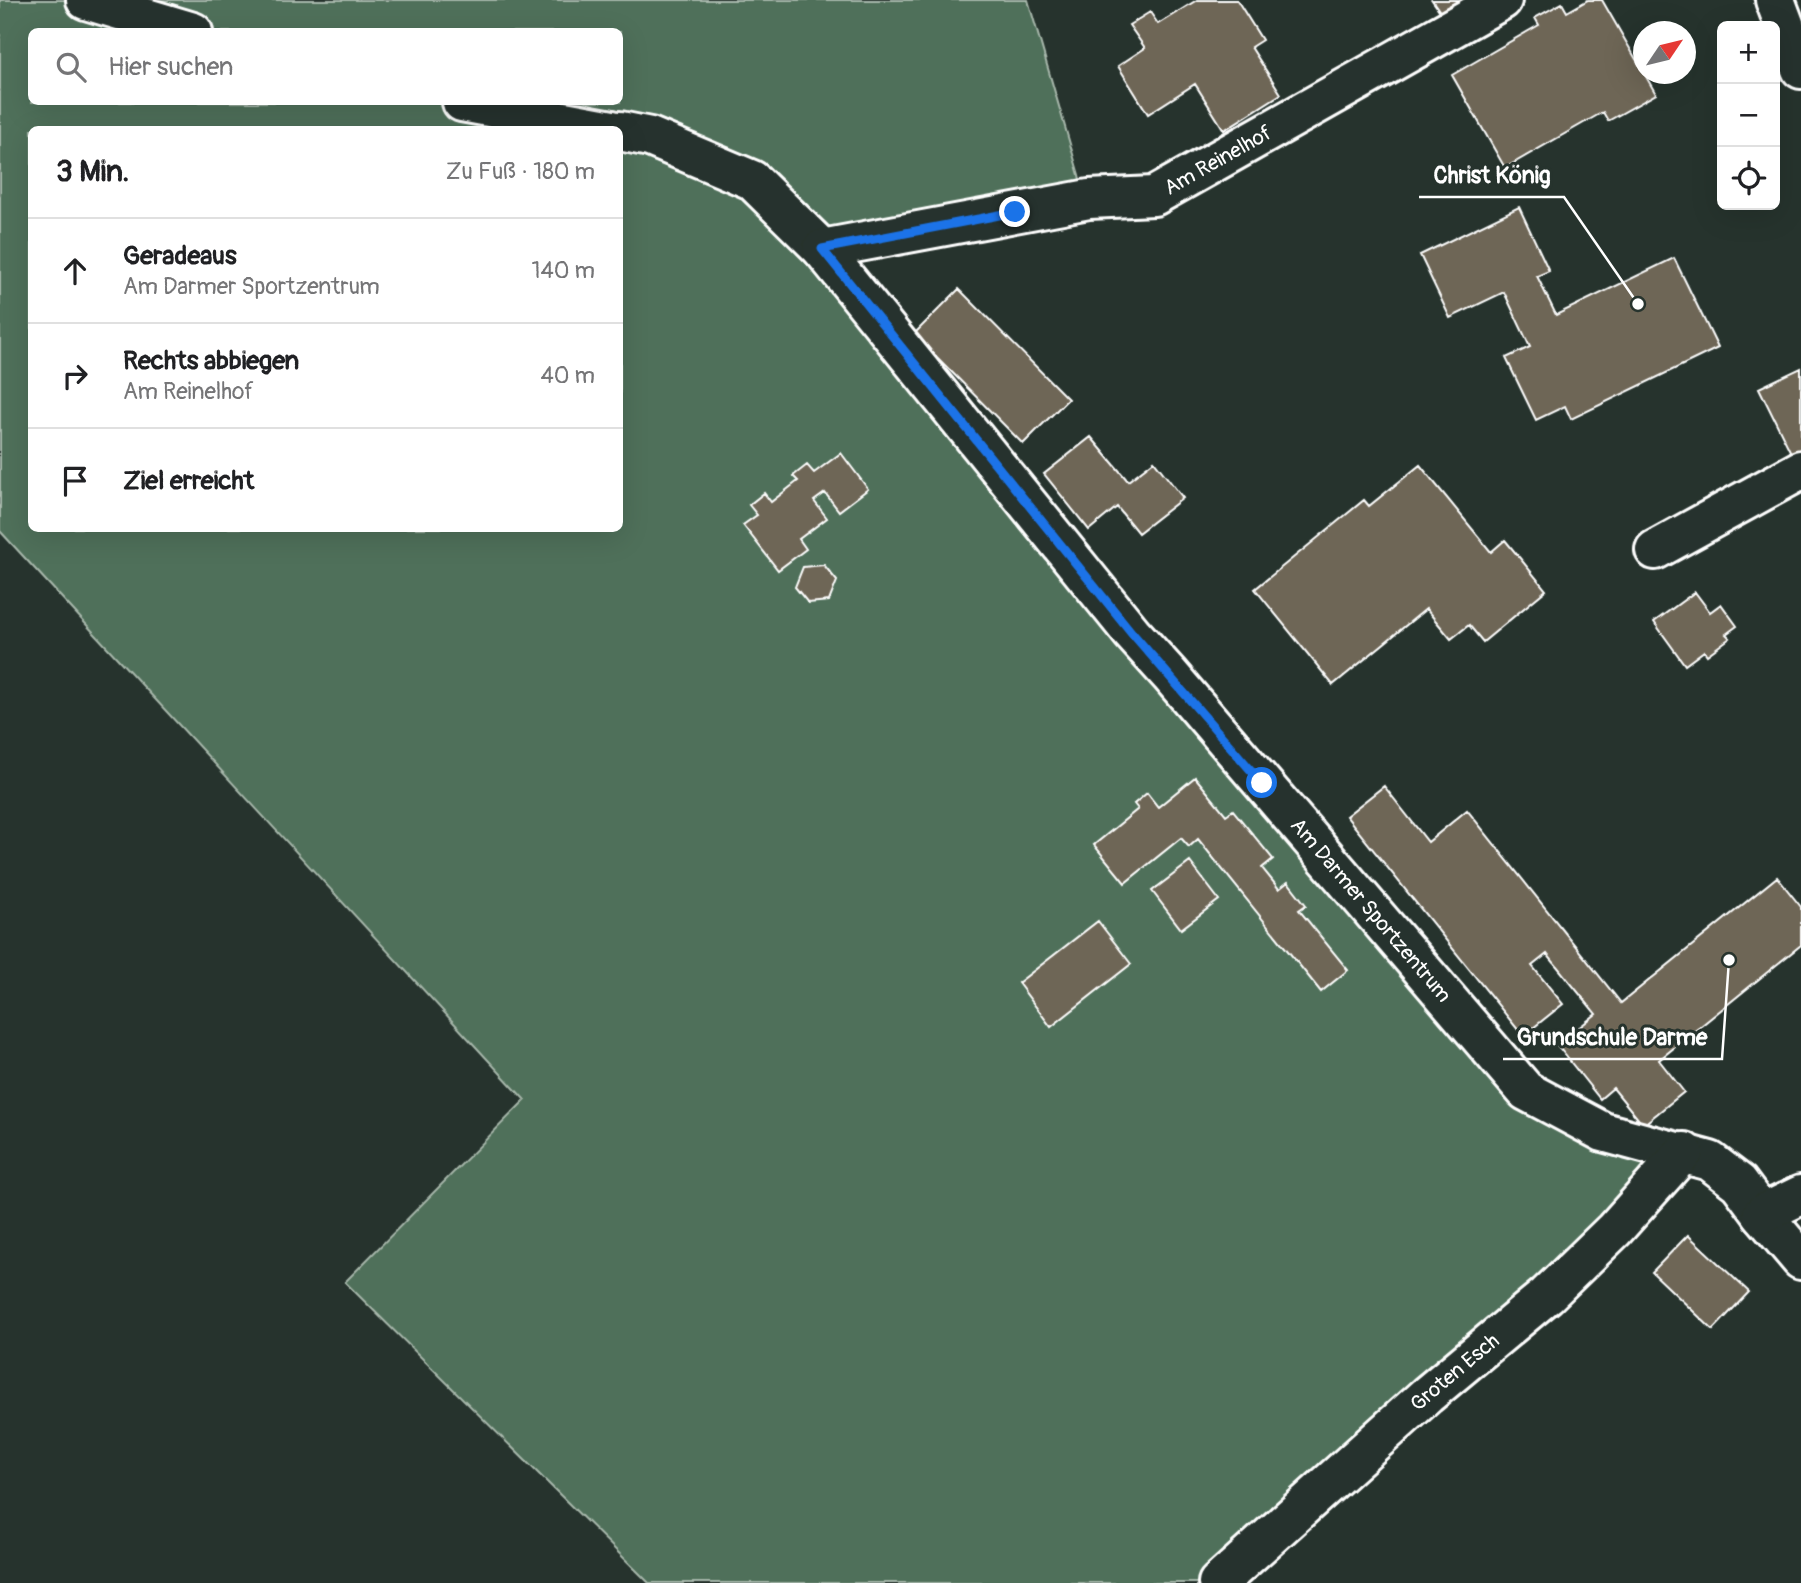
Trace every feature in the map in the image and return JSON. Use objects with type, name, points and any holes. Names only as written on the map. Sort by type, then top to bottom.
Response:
[{"type":"street","points":[[86,0],[180,28]]},
{"type":"street","name":"Am Reinelhof","points":[[822,249],[1089,199],[1154,196],[1502,0]]},
{"type":"street","points":[[1775,0],[1801,69]]},
{"type":"street","points":[[478,105],[591,126]]},
{"type":"street","name":"Am Darmer Sportzentrum","points":[[623,132],[650,137],[752,180],[822,249],[1132,633],[1527,1091],[1603,1132],[1710,1161],[1739,1183],[1801,1260]]},
{"type":"street","points":[[1655,550],[1801,470]]},
{"type":"street","name":"Groten Esch","points":[[1218,1583],[1427,1395],[1547,1296],[1614,1230],[1684,1152]]},
{"type":"street","points":[[1762,1214],[1801,1195]]},
{"type":"green space","points":[[0,0],[1028,0],[1087,210],[821,256],[1523,1093],[1674,1155],[1212,1583],[649,1583],[345,1282],[525,1100],[0,531]]},
{"type":"building","points":[[1197,0],[1237,0],[1262,40],[1251,47],[1281,94],[1224,130],[1195,84],[1148,114],[1118,66],[1145,48],[1129,25],[1150,12],[1158,24]]},
{"type":"building","points":[[1432,0],[1461,0],[1441,13]]},
{"type":"building","points":[[1588,0],[1602,0],[1633,54],[1633,84],[1650,84],[1656,94],[1608,121],[1603,112],[1505,168],[1452,75],[1539,25],[1535,18],[1562,3],[1567,12]]},
{"type":"building","points":[[1519,207],[1549,271],[1537,276],[1556,315],[1674,258],[1718,348],[1571,419],[1565,406],[1536,420],[1506,358],[1530,347],[1504,292],[1450,318],[1420,255]]},
{"type":"building","points":[[959,289],[1068,399],[1023,444],[914,334]]},
{"type":"building","points":[[1801,368],[1801,453],[1793,457],[1759,388]]},
{"type":"building","points":[[1091,437],[1128,481],[1154,461],[1183,498],[1138,533],[1117,507],[1089,530],[1044,474]]},
{"type":"building","points":[[841,453],[868,489],[839,511],[825,493],[814,501],[827,518],[799,539],[806,549],[778,570],[743,525],[757,515],[749,505],[764,493],[771,502],[798,481],[793,476],[807,465],[814,473]]},
{"type":"building","points":[[1420,465],[1491,552],[1505,540],[1546,590],[1483,642],[1469,625],[1451,639],[1426,609],[1333,685],[1255,589],[1364,500],[1369,506]]},
{"type":"building","points":[[824,565],[837,581],[829,601],[808,603],[795,587],[803,567]]},
{"type":"building","points":[[1695,592],[1710,612],[1721,604],[1737,626],[1726,634],[1730,638],[1707,655],[1704,651],[1685,665],[1654,622]]},
{"type":"building","points":[[1195,777],[1226,815],[1233,810],[1273,859],[1262,868],[1279,889],[1288,882],[1306,905],[1299,910],[1348,970],[1321,992],[1198,839],[1189,847],[1181,838],[1125,883],[1094,845],[1138,809],[1134,804],[1147,793],[1158,807]]},
{"type":"building","points":[[1384,786],[1428,842],[1467,810],[1621,1003],[1777,877],[1801,907],[1801,945],[1659,1060],[1684,1092],[1643,1125],[1613,1088],[1600,1099],[1557,1045],[1596,1014],[1547,954],[1532,966],[1563,1004],[1523,1036],[1346,816]]},
{"type":"building","points":[[1190,862],[1219,900],[1181,929],[1152,891]]},
{"type":"building","points":[[1098,921],[1131,964],[1051,1027],[1018,983]]},
{"type":"building","points":[[1688,1235],[1749,1292],[1713,1330],[1652,1272]]},
{"type":"place","name":"Christ König","points":[[1638,304]]},
{"type":"place","name":"Grundschule Darme","points":[[1729,960]]},
{"type":"route","points":[[1015,212],[822,249],[1132,633],[1262,783]]}]
